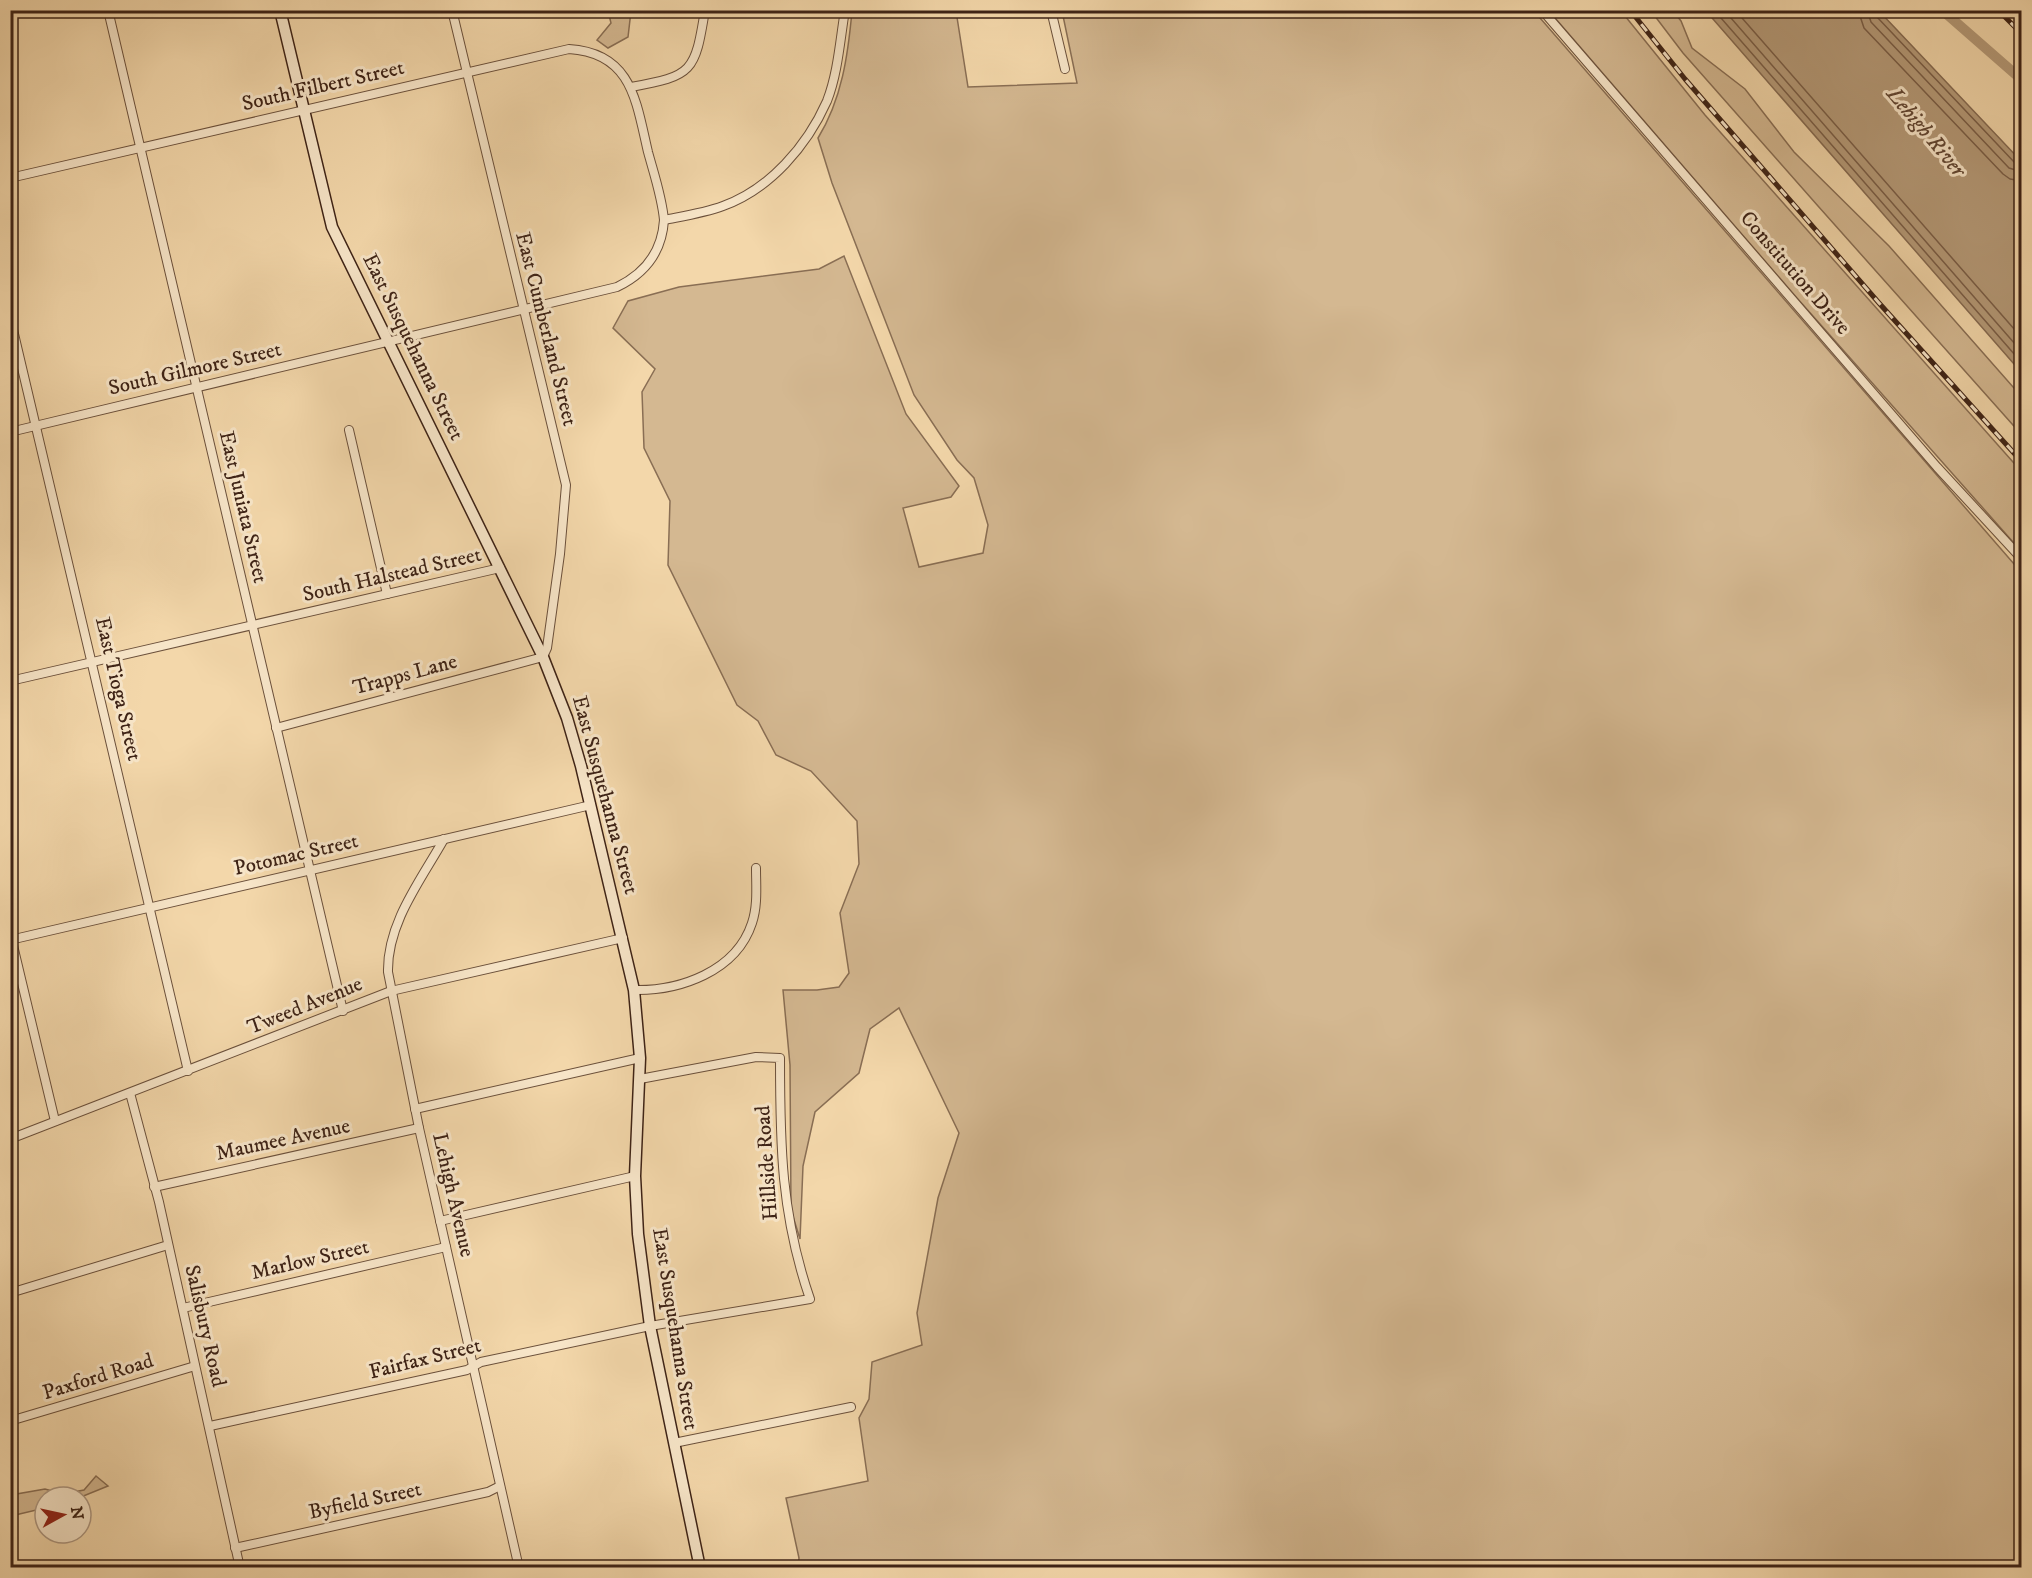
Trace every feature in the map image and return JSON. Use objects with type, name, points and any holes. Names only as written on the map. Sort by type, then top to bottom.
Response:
[{"type":"main road","name":"East Susquehanna Street","points":[[280,10],[332,227],[543,657],[567,718],[591,805],[634,990],[640,1058],[636,1176],[638,1234],[650,1326],[700,1568]]},
{"type":"street","name":"East Juniata Street","points":[[108,10],[343,1011]]},
{"type":"street","name":"East Cumberland Street","points":[[452,10],[567,496],[552,629],[543,657]]},
{"type":"street","points":[[523,310],[603,291],[629,281],[649,263],[657,250],[663,237],[664,220],[631,87],[672,79],[689,68],[699,50],[705,10]]},
{"type":"street","points":[[664,220],[712,210],[737,200],[766,182],[795,153],[827,100],[837,64],[844,10]]},
{"type":"street","points":[[1051,10],[1065,69]]},
{"type":"street","name":"Constitution Drive","points":[[1542,10],[1915,442],[2022,559]]},
{"type":"street","name":"South Filbert Street","points":[[10,178],[557,50],[582,50],[611,62],[631,87]]},
{"type":"street","name":"South Gilmore Street","points":[[10,432],[523,310]]},
{"type":"street","name":"East Tioga Street","points":[[10,317],[94,663],[188,1071]]},
{"type":"street","points":[[349,430],[387,594]]},
{"type":"street","name":"South Halstead Street","points":[[10,681],[500,568]]},
{"type":"street","name":"Trapps Lane","points":[[276,728],[543,657]]},
{"type":"street","name":"Potomac Street","points":[[11,939],[151,909],[591,805]]},
{"type":"street","name":"Lehigh Avenue","points":[[444,839],[394,930],[388,958],[391,991],[419,1128],[519,1568]]},
{"type":"street","points":[[634,990],[664,989],[697,979],[734,952],[752,923],[756,902],[756,868]]},
{"type":"street","name":"Tweed Avenue","points":[[10,1139],[391,991],[623,938]]},
{"type":"street","points":[[11,939],[55,1121]]},
{"type":"street","name":"Hillside Road","points":[[640,1079],[756,1057],[780,1058],[782,1180],[795,1251],[810,1299]]},
{"type":"street","points":[[415,1109],[640,1058]]},
{"type":"street","name":"Salisbury Road","points":[[130,1093],[183,1308],[240,1568]]},
{"type":"street","name":"Maumee Avenue","points":[[154,1187],[419,1128]]},
{"type":"street","points":[[440,1221],[636,1176]]},
{"type":"street","points":[[10,1293],[168,1245]]},
{"type":"street","name":"Marlow Street","points":[[183,1308],[446,1247]]},
{"type":"street","name":"Fairfax Street","points":[[210,1426],[467,1370],[481,1362],[650,1326],[810,1299]]},
{"type":"street","name":"Paxford Road","points":[[10,1422],[195,1366]]},
{"type":"street","points":[[674,1443],[851,1407]]},
{"type":"street","name":"Byfield Street","points":[[235,1548],[489,1492],[501,1486]]},
{"type":"shaded area","points":[[608,11],[631,11],[628,37],[608,48],[597,40],[611,23]]},
{"type":"shaded area","points":[[852,11],[956,11],[968,87],[1077,83],[1062,11],[1534,11],[2021,572],[2021,1567],[798,1567],[799,1558],[786,1498],[868,1481],[859,1418],[869,1399],[872,1362],[922,1345],[917,1313],[938,1198],[959,1133],[899,1008],[870,1029],[859,1073],[815,1112],[803,1166],[800,1239],[791,1210],[790,1065],[783,990],[817,990],[839,987],[849,973],[840,913],[859,864],[857,821],[811,771],[776,755],[758,721],[737,705],[668,565],[670,501],[644,448],[642,392],[655,369],[613,328],[628,301],[679,287],[819,269],[844,256],[906,414],[959,486],[951,497],[903,508],[919,567],[983,553],[988,525],[974,478],[957,460],[914,395],[832,183],[818,138],[833,108],[843,76]]},
{"type":"shaded area","points":[[1549,11],[1621,11],[1705,115],[2021,471],[2021,551],[1797,298]]},
{"type":"shaded area","points":[[1651,11],[1673,11],[1681,21],[1692,48],[1745,89],[1794,152],[1889,246],[2021,396],[2021,434],[1683,53]]},
{"type":"shaded area","points":[[96,1476],[108,1486],[93,1492],[93,1485],[88,1485]]},
{"type":"shaded area","points":[[33,1491],[33,1511],[11,1516],[11,1495]]},
{"type":"water","name":"Lehigh River","points":[[1706,11],[1879,11],[2021,161],[2021,372]]},
{"type":"waterway","points":[[1942,10],[2022,80]]},
{"type":"railway","points":[[1630,10],[1685,79],[1879,303],[2022,462]]},
{"type":"railway","points":[[1998,10],[2022,34]]}]
